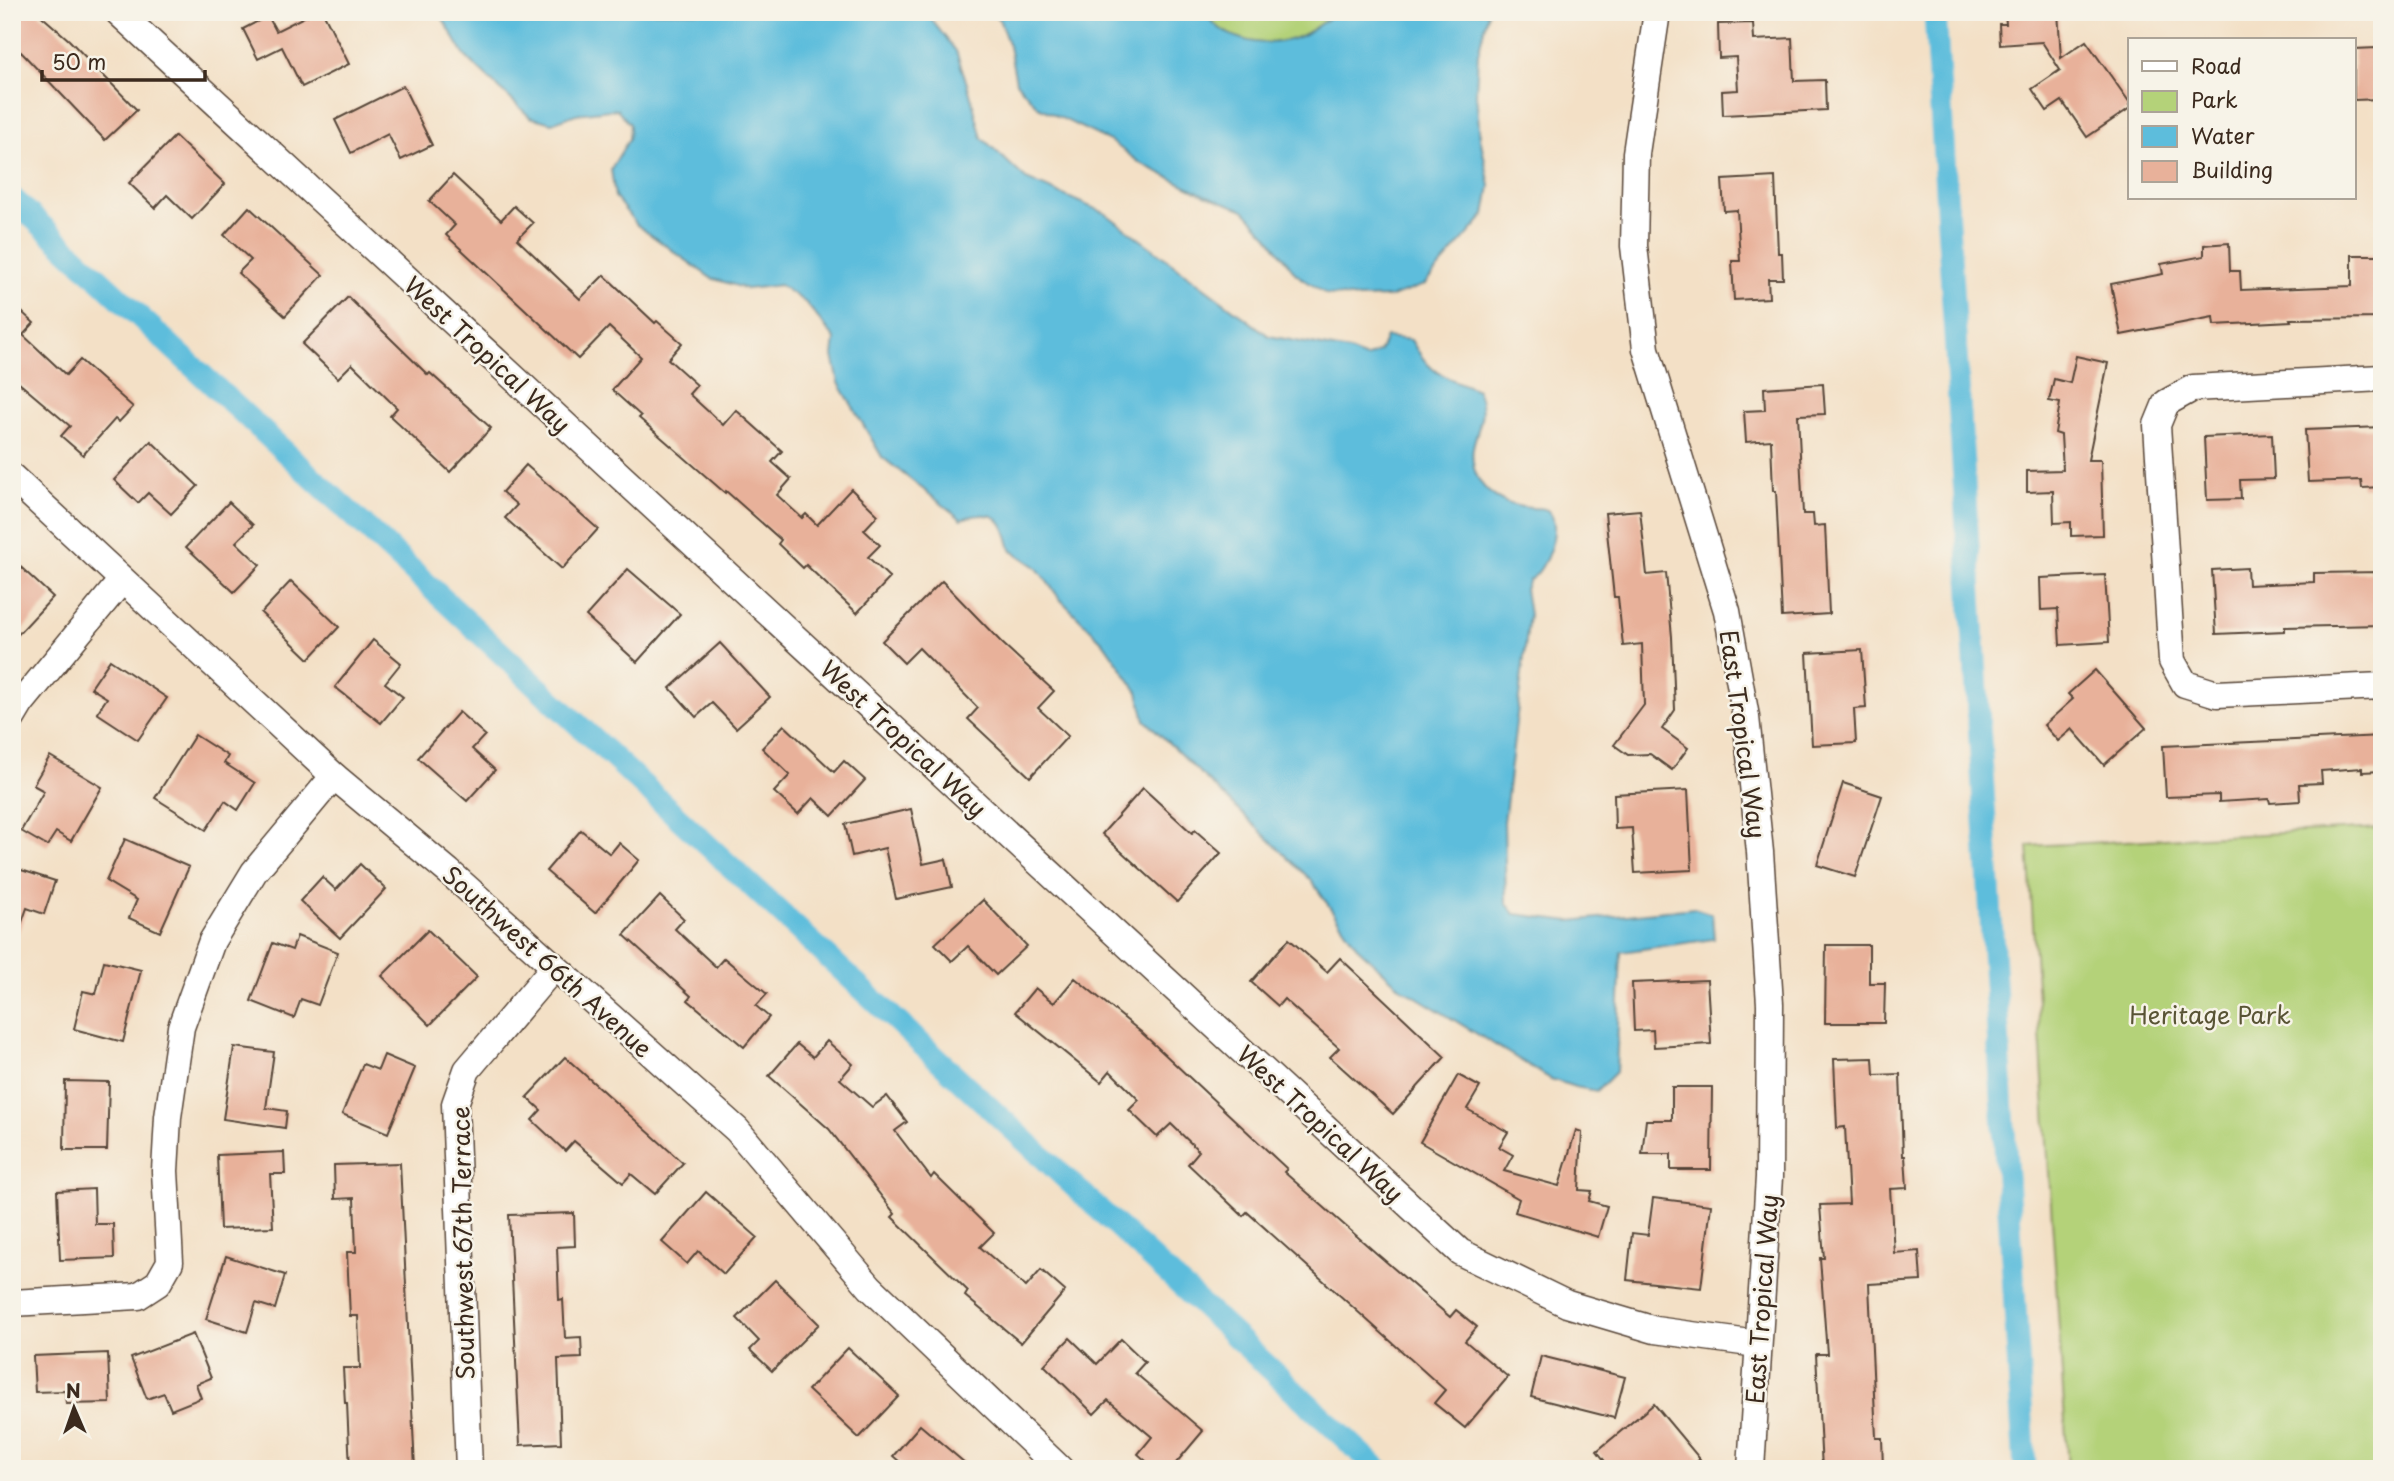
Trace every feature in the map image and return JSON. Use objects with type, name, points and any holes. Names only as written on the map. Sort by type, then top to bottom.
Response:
[{"type":"street","name":"West Tropical Way","points":[[118,12],[1460,1252],[1567,1304],[1655,1329],[1757,1344]]},
{"type":"street","name":"East Tropical Way","points":[[1657,12],[1636,153],[1634,246],[1646,349],[1727,611],[1746,716],[1760,852],[1770,1004],[1769,1177],[1751,1469]]},
{"type":"street","points":[[2382,378],[2193,388],[2166,403],[2157,425],[2172,661],[2185,684],[2217,694],[2382,686]]},
{"type":"street","name":"Southwest 66th Avenue","points":[[12,477],[334,776],[449,872],[737,1130],[870,1287],[1054,1467]]},
{"type":"street","points":[[12,718],[21,703],[122,580]]},
{"type":"street","points":[[12,1303],[138,1296],[158,1283],[170,1262],[165,1171],[168,1118],[181,1027],[212,941],[254,872],[334,776]]},
{"type":"street","name":"Southwest 67th Terrace","points":[[469,1469],[455,1104],[467,1070],[554,967]]},
{"type":"green space","points":[[1204,12],[1337,12],[1302,35],[1266,43],[1231,35]]},
{"type":"green space","name":"Heritage Park","points":[[2382,828],[2382,1469],[2068,1469],[2028,846]]},
{"type":"water","points":[[439,12],[920,12],[930,18],[956,51],[982,138],[1026,179],[1105,213],[1269,336],[1349,351],[1366,358],[1380,351],[1386,337],[1411,340],[1425,361],[1438,373],[1477,390],[1482,412],[1472,457],[1477,477],[1489,492],[1505,502],[1547,510],[1554,525],[1551,547],[1541,568],[1529,580],[1525,589],[1529,615],[1504,822],[1506,903],[1515,914],[1570,921],[1694,908],[1712,914],[1714,939],[1621,952],[1616,1072],[1597,1091],[1551,1079],[1400,987],[1358,948],[1311,880],[1145,720],[1138,692],[1103,642],[1061,600],[1036,567],[1011,550],[1001,523],[990,515],[961,519],[882,457],[839,383],[833,356],[835,339],[806,303],[780,285],[747,289],[711,278],[637,225],[615,197],[611,169],[629,139],[630,124],[617,109],[576,114],[552,123],[530,117],[465,56]]},
{"type":"water","points":[[992,12],[1204,12],[1231,35],[1266,43],[1302,35],[1337,12],[1488,12],[1478,54],[1476,93],[1480,137],[1490,186],[1485,215],[1424,285],[1392,297],[1359,298],[1326,294],[1296,274],[1244,210],[1205,195],[1140,163],[1112,142],[1038,107],[1016,82],[1009,46],[999,19]]},
{"type":"building","points":[[12,12],[37,12],[69,40],[137,110],[105,140],[21,52],[12,62]]},
{"type":"building","points":[[314,12],[323,12],[349,64],[302,87],[282,47],[258,59],[243,29],[268,16],[276,31]]},
{"type":"building","points":[[2005,12],[2058,12],[2061,58],[2086,41],[2128,100],[2128,109],[2087,137],[2062,101],[2047,111],[2032,89],[2060,70],[2042,42],[2000,45],[1999,24],[2006,24]]},
{"type":"building","points":[[1753,23],[1754,40],[1792,38],[1794,81],[1825,80],[1826,110],[1723,115],[1722,91],[1738,90],[1736,57],[1719,58],[1718,24]]},
{"type":"building","points":[[2377,48],[2380,99],[2356,100],[2356,49]]},
{"type":"building","points":[[403,86],[432,145],[401,160],[388,134],[351,153],[335,120]]},
{"type":"building","points":[[175,136],[225,184],[192,219],[167,195],[155,208],[129,183]]},
{"type":"building","points":[[453,175],[501,220],[514,206],[533,223],[517,239],[580,299],[604,275],[655,323],[657,321],[682,343],[668,359],[697,385],[689,394],[723,425],[736,410],[782,451],[772,462],[791,479],[777,495],[802,518],[806,514],[817,525],[851,489],[878,515],[864,530],[880,545],[868,557],[890,578],[857,613],[806,565],[803,568],[778,544],[781,540],[639,418],[641,416],[612,390],[641,357],[609,327],[578,359],[446,235],[455,225],[429,201]]},
{"type":"building","points":[[1775,177],[1778,253],[1782,253],[1783,279],[1768,279],[1769,298],[1734,300],[1732,261],[1740,261],[1737,210],[1724,211],[1722,180]]},
{"type":"building","points":[[249,207],[323,275],[285,316],[238,273],[251,260],[224,235]]},
{"type":"building","points":[[2229,243],[2230,271],[2240,271],[2241,290],[2352,286],[2352,255],[2382,255],[2382,318],[2290,319],[2291,321],[2214,325],[2213,317],[2121,335],[2111,284],[2163,274],[2161,264],[2204,256],[2204,245]]},
{"type":"building","points":[[348,297],[428,375],[430,373],[491,428],[450,472],[390,416],[397,408],[352,364],[338,378],[302,344]]},
{"type":"building","points":[[12,303],[34,323],[23,335],[66,375],[80,360],[133,407],[119,422],[115,419],[83,455],[61,436],[70,426],[12,377]]},
{"type":"building","points":[[2076,356],[2108,363],[2088,460],[2101,460],[2103,535],[2071,536],[2071,522],[2054,523],[2053,491],[2027,492],[2027,471],[2063,470],[2061,435],[2055,433],[2060,403],[2049,401],[2054,379],[2070,383]]},
{"type":"building","points":[[1823,384],[1825,414],[1798,415],[1803,514],[1813,514],[1814,526],[1825,525],[1829,614],[1782,617],[1771,440],[1746,442],[1744,411],[1765,410],[1764,388]]},
{"type":"building","points":[[2382,427],[2382,487],[2362,488],[2361,480],[2308,482],[2305,430]]},
{"type":"building","points":[[2272,434],[2274,479],[2240,480],[2241,499],[2207,500],[2204,437]]},
{"type":"building","points":[[151,441],[198,486],[171,514],[148,493],[138,503],[114,480]]},
{"type":"building","points":[[526,465],[598,529],[562,569],[505,518],[517,505],[502,492]]},
{"type":"building","points":[[229,502],[253,525],[236,542],[260,565],[234,592],[186,547]]},
{"type":"building","points":[[1640,510],[1647,575],[1666,573],[1675,710],[1662,729],[1688,748],[1672,770],[1650,754],[1628,755],[1614,745],[1644,705],[1642,644],[1623,646],[1618,597],[1614,597],[1605,513]]},
{"type":"building","points":[[12,559],[53,597],[12,641]]},
{"type":"building","points":[[2247,568],[2248,585],[2314,582],[2314,573],[2382,572],[2382,625],[2285,627],[2285,631],[2216,634],[2212,570]]},
{"type":"building","points":[[628,569],[680,614],[637,662],[586,616]]},
{"type":"building","points":[[2105,575],[2109,642],[2060,645],[2058,609],[2041,610],[2040,578]]},
{"type":"building","points":[[291,581],[339,627],[309,659],[261,613]]},
{"type":"building","points":[[942,581],[1002,643],[1054,691],[1038,708],[1068,736],[1030,777],[968,719],[978,708],[919,648],[904,663],[882,641]]},
{"type":"building","points":[[373,640],[401,663],[385,683],[403,697],[381,723],[335,687]]},
{"type":"building","points":[[720,643],[770,697],[736,728],[712,703],[696,717],[670,688]]},
{"type":"building","points":[[1862,650],[1866,708],[1854,709],[1856,743],[1812,745],[1807,653]]},
{"type":"building","points":[[110,660],[167,698],[138,740],[97,713],[107,698],[91,688]]},
{"type":"building","points":[[2095,670],[2146,728],[2104,765],[2072,729],[2058,741],[2044,725],[2073,699],[2068,694]]},
{"type":"building","points":[[459,712],[485,735],[472,749],[495,770],[467,801],[418,758]]},
{"type":"building","points":[[784,725],[834,772],[844,761],[865,780],[832,816],[813,798],[798,814],[774,792],[790,775],[762,748]]},
{"type":"building","points":[[195,735],[228,756],[224,763],[255,783],[238,810],[225,801],[206,830],[155,798]]},
{"type":"building","points":[[2382,736],[2382,771],[2362,772],[2362,768],[2321,771],[2322,783],[2299,784],[2300,801],[2270,803],[2269,799],[2219,802],[2219,795],[2166,797],[2163,746]]},
{"type":"building","points":[[50,756],[102,787],[71,841],[56,832],[47,846],[21,831],[44,791],[33,785]]},
{"type":"building","points":[[1843,783],[1882,796],[1855,877],[1817,865]]},
{"type":"building","points":[[1143,788],[1192,833],[1195,830],[1221,853],[1177,902],[1102,834]]},
{"type":"building","points":[[1688,790],[1692,870],[1635,873],[1632,828],[1615,829],[1614,794]]},
{"type":"building","points":[[911,809],[923,864],[946,859],[952,887],[896,899],[885,848],[852,856],[845,824]]},
{"type":"building","points":[[581,830],[610,854],[619,843],[639,860],[595,913],[546,871]]},
{"type":"building","points":[[125,839],[189,867],[160,932],[129,918],[137,900],[106,881]]},
{"type":"building","points":[[360,864],[386,889],[340,938],[300,901],[322,877],[336,890]]},
{"type":"building","points":[[12,867],[55,881],[44,914],[27,908],[15,942],[12,942]]},
{"type":"building","points":[[660,896],[684,919],[675,929],[716,967],[724,958],[767,994],[756,1006],[769,1017],[744,1047],[688,1000],[691,996],[624,935]]},
{"type":"building","points":[[983,900],[1027,946],[996,975],[968,946],[952,961],[935,944]]},
{"type":"building","points":[[428,930],[477,977],[430,1025],[382,976]]},
{"type":"building","points":[[297,936],[338,952],[318,1005],[301,999],[294,1018],[251,1001],[273,943],[292,950]]},
{"type":"building","points":[[1289,939],[1327,972],[1340,958],[1445,1057],[1393,1114],[1330,1057],[1339,1048],[1284,999],[1278,1006],[1251,982]]},
{"type":"building","points":[[1826,945],[1869,945],[1869,983],[1885,983],[1884,1023],[1825,1023]]},
{"type":"building","points":[[104,961],[141,970],[123,1042],[74,1029],[83,991],[96,994]]},
{"type":"building","points":[[1075,978],[1141,1032],[1287,1169],[1284,1172],[1376,1253],[1450,1317],[1456,1310],[1477,1327],[1465,1341],[1508,1377],[1465,1428],[1434,1403],[1445,1390],[1247,1212],[1243,1216],[1188,1164],[1199,1151],[1171,1124],[1157,1137],[1129,1110],[1139,1100],[1110,1071],[1101,1082],[1015,1012],[1035,988],[1054,1003]]},
{"type":"building","points":[[1707,980],[1711,1044],[1654,1047],[1653,1030],[1634,1031],[1632,983]]},
{"type":"building","points":[[827,1041],[853,1064],[840,1079],[872,1107],[887,1096],[907,1122],[895,1131],[931,1178],[934,1174],[994,1233],[980,1247],[1026,1287],[1041,1270],[1065,1291],[1021,1343],[965,1296],[968,1291],[892,1217],[895,1214],[829,1129],[769,1076],[797,1044],[813,1057]]},
{"type":"building","points":[[234,1047],[274,1052],[266,1108],[287,1111],[285,1128],[223,1119]]},
{"type":"building","points":[[384,1055],[415,1068],[388,1133],[342,1114],[363,1064],[378,1070]]},
{"type":"building","points":[[565,1057],[683,1163],[655,1194],[631,1174],[623,1183],[574,1141],[565,1151],[532,1120],[541,1110],[527,1097]]},
{"type":"building","points":[[1873,1058],[1874,1075],[1900,1074],[1907,1188],[1890,1189],[1894,1253],[1919,1251],[1921,1281],[1869,1284],[1876,1438],[1882,1438],[1883,1469],[1822,1469],[1816,1354],[1827,1354],[1820,1258],[1824,1258],[1820,1205],[1849,1204],[1845,1127],[1837,1128],[1834,1059]]},
{"type":"building","points":[[1458,1075],[1480,1087],[1467,1109],[1508,1132],[1499,1147],[1513,1155],[1504,1171],[1559,1186],[1576,1130],[1582,1132],[1579,1190],[1592,1191],[1589,1201],[1607,1206],[1598,1237],[1515,1212],[1519,1199],[1420,1142]]},
{"type":"building","points":[[65,1081],[109,1082],[107,1150],[64,1150]]},
{"type":"building","points":[[1672,1087],[1712,1087],[1711,1170],[1671,1170],[1671,1154],[1642,1154],[1646,1120],[1672,1120]]},
{"type":"building","points":[[284,1152],[285,1174],[270,1174],[273,1227],[220,1229],[217,1155]]},
{"type":"building","points":[[400,1163],[415,1469],[350,1469],[343,1368],[360,1368],[358,1316],[350,1316],[347,1252],[356,1252],[354,1198],[335,1199],[334,1165]]},
{"type":"building","points":[[94,1189],[95,1224],[113,1224],[114,1258],[60,1260],[57,1191]]},
{"type":"building","points":[[706,1192],[757,1237],[724,1274],[698,1251],[687,1264],[662,1242]]},
{"type":"building","points":[[1653,1198],[1711,1205],[1701,1288],[1627,1280],[1632,1233],[1648,1235]]},
{"type":"building","points":[[574,1213],[575,1246],[557,1247],[559,1300],[563,1299],[565,1338],[581,1337],[582,1358],[558,1359],[561,1443],[520,1445],[509,1215]]},
{"type":"building","points":[[226,1256],[285,1275],[275,1309],[256,1303],[247,1332],[206,1319]]},
{"type":"building","points":[[775,1280],[819,1324],[772,1371],[750,1350],[759,1341],[737,1318]]},
{"type":"building","points":[[193,1334],[211,1378],[196,1384],[201,1398],[171,1410],[164,1393],[147,1399],[131,1358]]},
{"type":"building","points":[[1070,1338],[1097,1364],[1121,1339],[1145,1362],[1135,1373],[1203,1431],[1171,1469],[1155,1469],[1138,1454],[1152,1437],[1108,1400],[1094,1414],[1044,1365]]},
{"type":"building","points":[[848,1348],[899,1396],[859,1438],[808,1390]]},
{"type":"building","points":[[108,1353],[110,1403],[66,1404],[65,1391],[35,1392],[33,1356]]},
{"type":"building","points":[[1541,1356],[1625,1377],[1614,1418],[1531,1397]]},
{"type":"building","points":[[1654,1404],[1700,1459],[1688,1469],[1611,1469],[1597,1451]]},
{"type":"building","points":[[920,1425],[972,1469],[908,1469],[893,1456]]},
{"type":"waterway","points":[[1935,12],[2025,1469]]},
{"type":"waterway","points":[[12,198],[1378,1469]]}]
